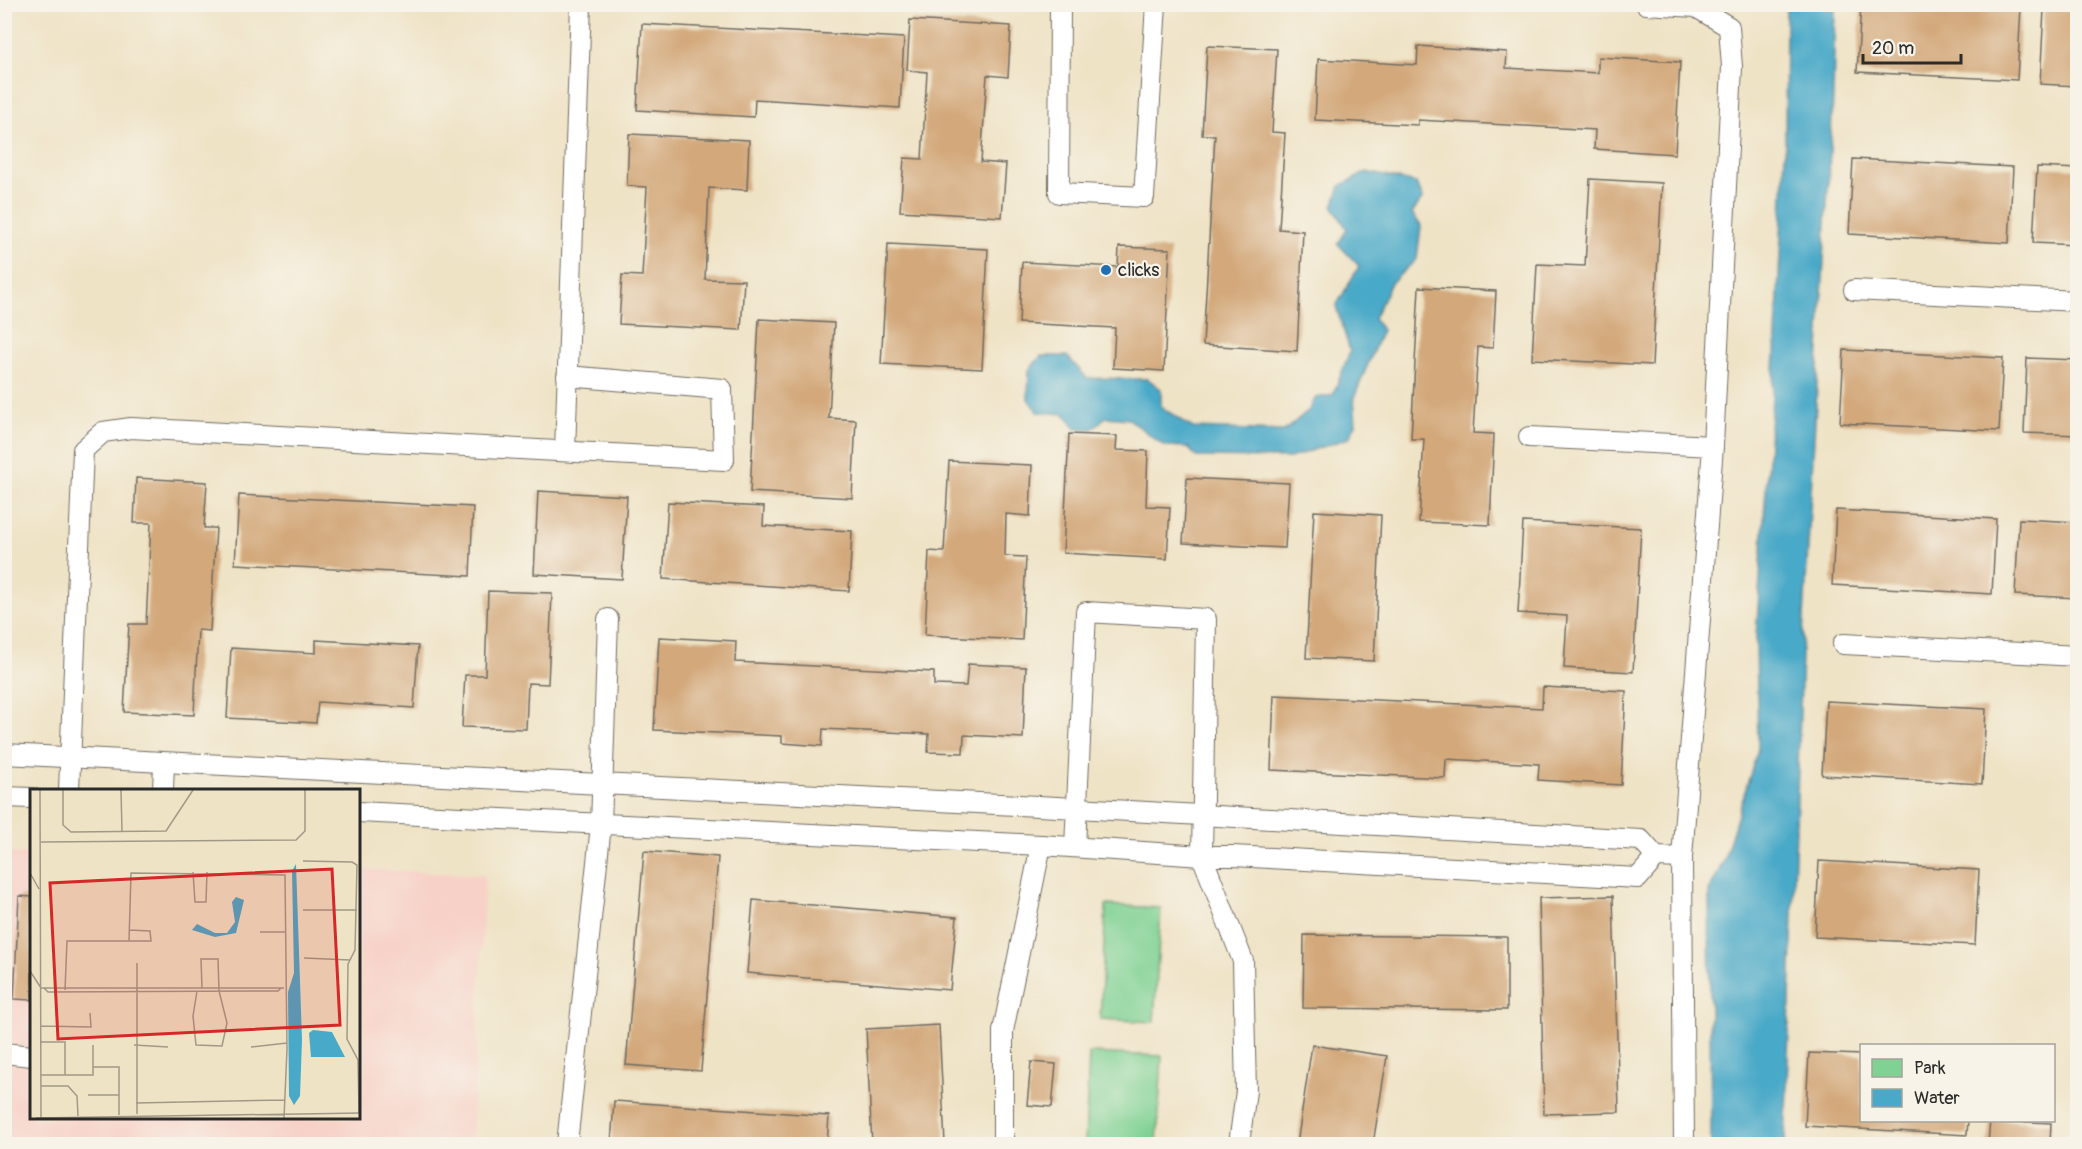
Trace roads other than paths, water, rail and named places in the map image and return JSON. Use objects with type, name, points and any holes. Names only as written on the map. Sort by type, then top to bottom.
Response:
[{"type":"lane","points":[[565,451],[581,4]]},
{"type":"lane","points":[[1060,4],[1059,193],[1144,197],[1156,4]]},
{"type":"lane","points":[[1646,4],[1696,7],[1729,27],[1732,67],[1713,446],[1682,858],[1684,1144]]},
{"type":"lane","points":[[1854,290],[2078,302]]},
{"type":"lane","points":[[69,789],[83,450],[103,432],[131,428],[724,460],[722,389],[567,376]]},
{"type":"lane","points":[[1529,437],[1713,446]]},
{"type":"lane","points":[[1075,847],[1086,612],[1206,619],[1202,856],[1243,961],[1246,1091],[1239,1144]]},
{"type":"lane","points":[[567,1144],[601,825],[608,619]]},
{"type":"lane","points":[[1843,644],[2078,656]]},
{"type":"lane","points":[[4,754],[1077,808],[1202,817],[1641,840],[1656,856],[1682,858]]},
{"type":"lane","points":[[163,789],[164,763]]},
{"type":"lane","points":[[4,797],[30,798]]},
{"type":"lane","points":[[360,812],[1041,845],[1202,856],[1638,878],[1656,856]]},
{"type":"lane","points":[[1003,1144],[1003,1031],[1041,845]]},
{"type":"lane","points":[[4,1053],[30,1056]]},
{"type":"water","points":[[1786,5],[1835,5],[1833,98],[1802,654],[1785,1144],[1711,1144],[1709,891],[1724,860],[1758,749],[1756,638],[1775,354],[1785,156]]},
{"type":"water","points":[[1367,172],[1416,183],[1423,198],[1412,213],[1421,226],[1417,259],[1391,283],[1374,318],[1382,330],[1354,398],[1356,424],[1349,438],[1290,458],[1196,457],[1188,447],[1164,446],[1129,419],[1106,417],[1092,429],[1076,428],[1064,414],[1038,412],[1028,399],[1029,370],[1041,356],[1067,356],[1087,378],[1148,379],[1161,389],[1161,407],[1193,428],[1284,431],[1310,409],[1315,398],[1333,395],[1350,351],[1336,306],[1359,266],[1338,244],[1347,229],[1333,207],[1340,186]]},
{"type":"place","name":"clicks","points":[[1106,270]]}]
